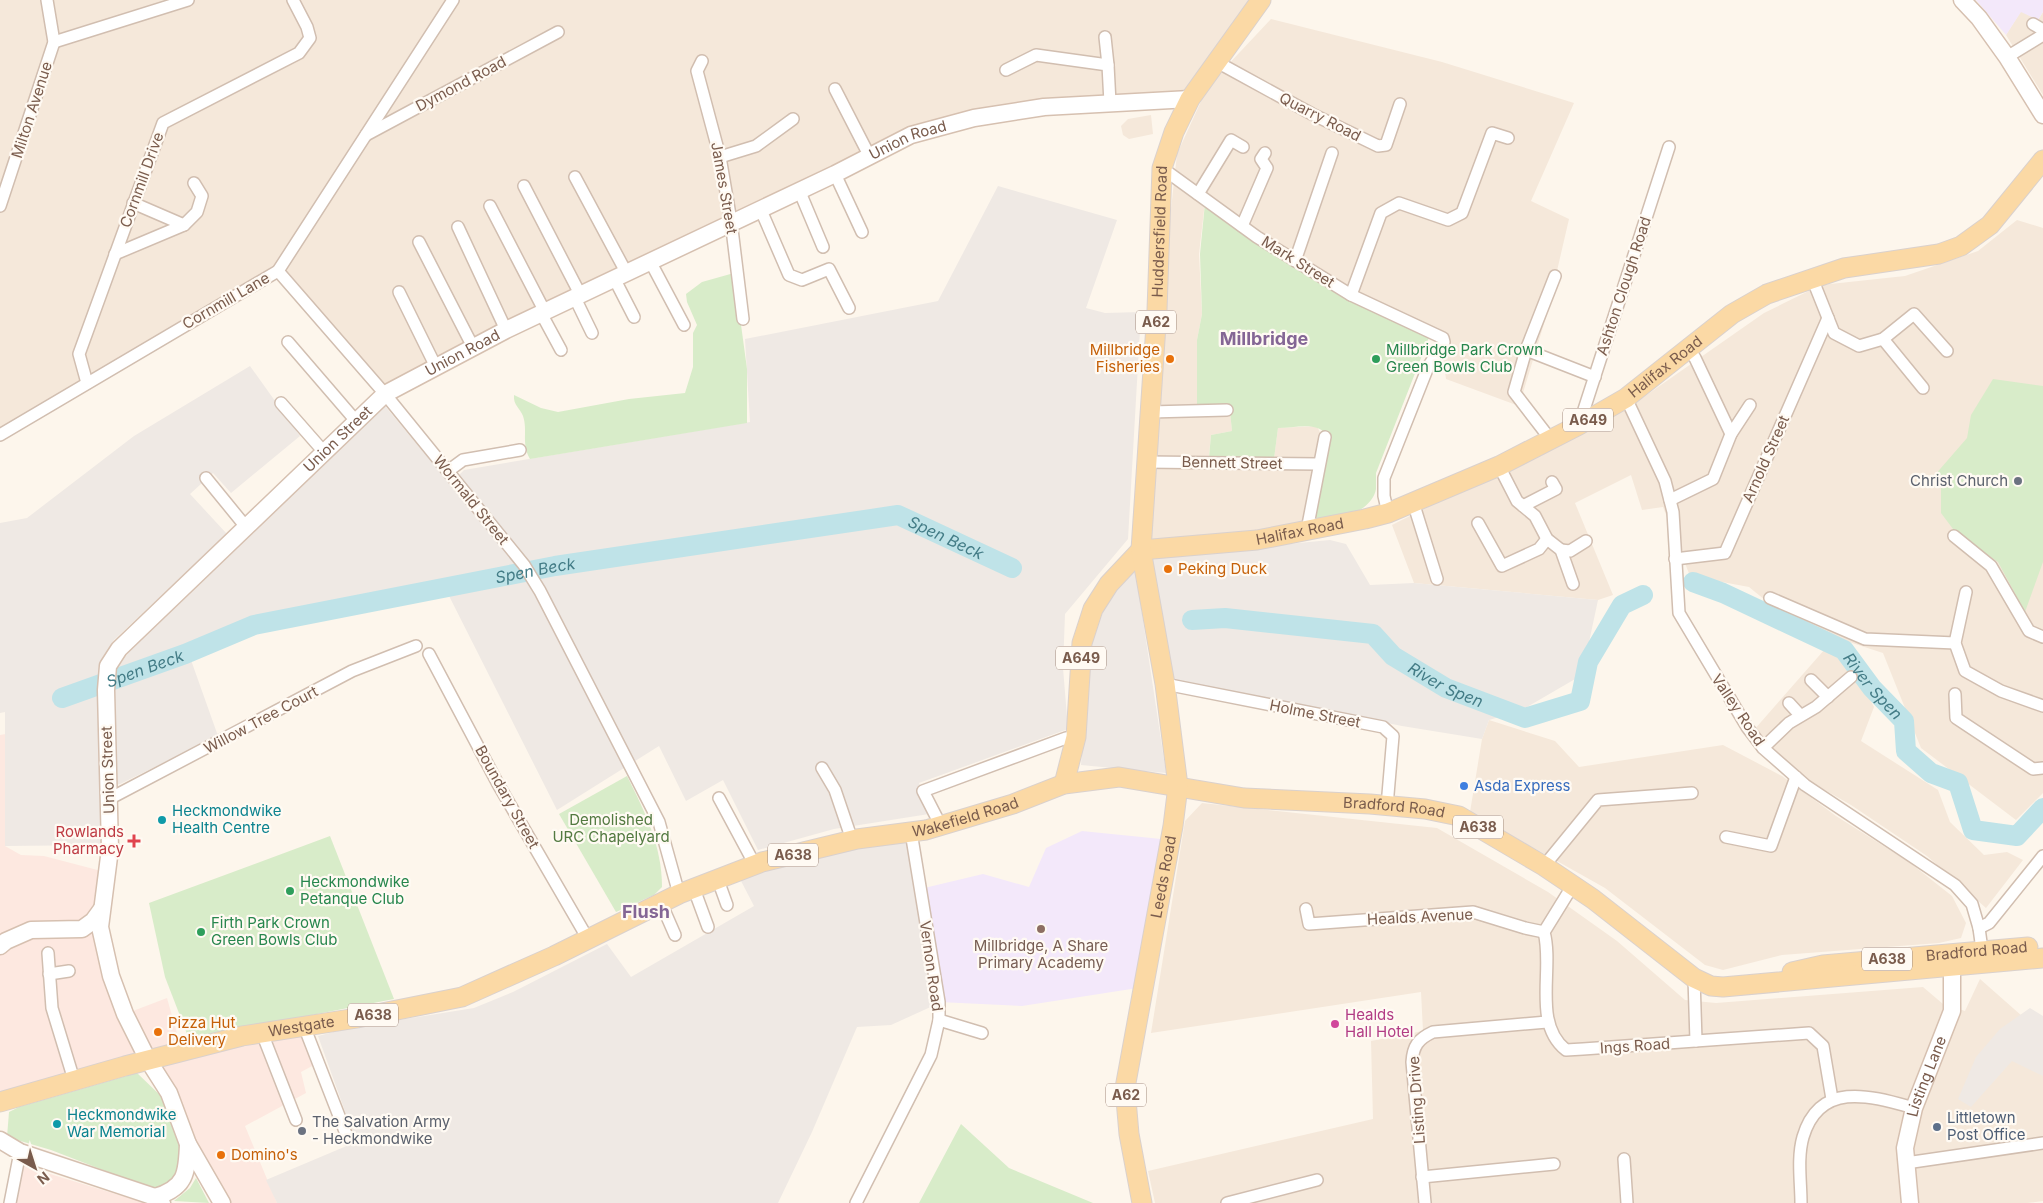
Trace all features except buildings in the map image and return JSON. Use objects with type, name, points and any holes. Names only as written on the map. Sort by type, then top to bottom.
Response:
[{"type":"main road","name":"Huddersfield Road","points":[[1141,550],[1162,168],[1174,132],[1190,98],[1261,0]]},
{"type":"main road","name":"Halifax Road","points":[[1141,550],[1257,540],[1388,513],[1499,466],[1551,440],[1626,398],[1732,314],[1767,294],[1844,268],[1939,254],[1961,246],[1979,235],[2001,213],[2038,166]]},
{"type":"main road","name":"Leeds Road","points":[[1141,550],[1165,684],[1178,786],[1173,826],[1125,1088],[1129,1134],[1142,1203]]},
{"type":"main road","name":"A649","points":[[1064,784],[1076,737],[1082,643],[1093,609],[1109,584],[1141,550]]},
{"type":"main road","name":"Bradford Road","points":[[1064,784],[1119,777],[1244,798],[1425,809],[1459,816],[1573,885],[1694,978],[1711,986],[1733,986],[1823,965],[1983,957],[2043,958]]},
{"type":"main road","name":"Wakefield Road","points":[[624,921],[686,891],[755,865],[852,840],[941,826],[1013,804],[1064,784]]},
{"type":"main road","name":"Westgate","points":[[0,1102],[74,1080],[242,1036],[462,997],[624,921]]},
{"type":"main road","name":"Bradford Road","points":[[1983,957],[2043,946]]},
{"type":"street","points":[[47,0],[54,42],[188,0]]},
{"type":"street","name":"Cornmill Drive","points":[[87,383],[79,354],[163,122],[300,53],[310,38],[307,26],[293,0]]},
{"type":"street","name":"Cornmill Lane","points":[[2,430],[87,383],[278,271],[363,136],[453,0]]},
{"type":"street","points":[[1962,0],[1980,18],[2043,115]]},
{"type":"street","name":"Dymond Road","points":[[363,136],[558,32]]},
{"type":"street","points":[[2007,57],[2043,35]]},
{"type":"street","points":[[1105,37],[1110,103]]},
{"type":"street","name":"Milton Avenue","points":[[0,206],[4,181],[54,42]]},
{"type":"street","points":[[1006,70],[1036,55],[1108,65]]},
{"type":"street","name":"James Street","points":[[702,60],[697,71],[720,156],[731,221],[743,319]]},
{"type":"street","name":"Quarry Road","points":[[1217,62],[1312,114],[1378,146],[1386,145],[1400,104]]},
{"type":"street","points":[[835,89],[869,155]]},
{"type":"street","name":"Union Road","points":[[385,394],[506,330],[731,221],[835,174],[911,135],[974,118],[1044,107],[1190,98]]},
{"type":"street","points":[[720,156],[756,146],[792,119]]},
{"type":"street","points":[[1352,295],[1381,213],[1399,203],[1448,220],[1462,214],[1492,133],[1508,138]]},
{"type":"street","points":[[1198,194],[1231,140],[1243,147]]},
{"type":"street","name":"Ashton Clough Road","points":[[1579,425],[1669,147]]},
{"type":"street","points":[[1242,226],[1267,168],[1261,159],[1264,153]]},
{"type":"street","points":[[1294,261],[1332,153]]},
{"type":"street","name":"Mark Street","points":[[1162,168],[1294,261],[1352,295],[1443,338],[1444,342],[1428,367],[1384,478],[1384,496],[1388,513]]},
{"type":"street","points":[[835,174],[862,232]]},
{"type":"street","points":[[575,177],[620,275],[634,317]]},
{"type":"street","points":[[114,254],[184,225],[197,212],[202,196],[194,183]]},
{"type":"street","points":[[524,186],[577,296],[592,333]]},
{"type":"street","points":[[799,190],[823,247]]},
{"type":"street","points":[[133,203],[184,225]]},
{"type":"street","points":[[490,206],[561,350]]},
{"type":"street","points":[[760,208],[789,275],[802,280],[829,269],[849,308]]},
{"type":"street","points":[[458,228],[506,330]]},
{"type":"street","points":[[419,242],[473,347]]},
{"type":"street","points":[[650,261],[684,326]]},
{"type":"street","name":"Wormald Street","points":[[278,271],[385,394],[524,564],[540,591],[659,822],[686,891],[708,926]]},
{"type":"street","points":[[1551,440],[1514,392],[1526,350],[1556,276]]},
{"type":"street","points":[[1812,278],[1834,333],[1859,346],[1883,339],[1914,314],[1947,351]]},
{"type":"street","points":[[399,292],[436,367]]},
{"type":"street","name":"Arnold Street","points":[[1675,559],[1725,553],[1828,318]]},
{"type":"street","points":[[1883,339],[1923,388]]},
{"type":"street","points":[[288,342],[356,421]]},
{"type":"street","points":[[1688,349],[1695,358],[1731,434]]},
{"type":"street","points":[[1526,350],[1595,377]]},
{"type":"street","name":"Union Street","points":[[222,1203],[188,1144],[169,1093],[148,1060],[125,1014],[111,976],[105,951],[100,927],[101,910],[109,873],[106,690],[108,666],[119,649],[385,394]]},
{"type":"street","name":"Valley Road","points":[[1626,398],[1665,481],[1670,500],[1679,613],[1713,673],[1747,727],[1763,748],[1796,777],[1955,885],[1972,904],[1980,928],[1983,957]]},
{"type":"street","points":[[281,403],[324,452]]},
{"type":"street","points":[[1670,500],[1714,479],[1731,434],[1750,404]]},
{"type":"street","points":[[1150,412],[1227,410]]},
{"type":"street","points":[[1307,530],[1325,437]]},
{"type":"street","points":[[448,472],[463,460],[520,450]]},
{"type":"street","name":"Bennett Street","points":[[1146,462],[1319,464]]},
{"type":"street","points":[[1499,466],[1517,501],[1535,516],[1547,540],[1561,550],[1570,551],[1586,541]]},
{"type":"street","points":[[206,478],[246,527]]},
{"type":"street","points":[[1523,506],[1556,489],[1552,482]]},
{"type":"street","points":[[1413,502],[1437,579]]},
{"type":"street","points":[[1478,523],[1501,571],[1539,549],[1547,540]]},
{"type":"street","points":[[1954,536],[1991,566],[2029,631],[2043,637]]},
{"type":"street","points":[[1561,550],[1573,584]]},
{"type":"street","points":[[1966,592],[1955,643],[1965,671],[2001,690],[2043,706]]},
{"type":"street","points":[[1770,598],[1865,639],[1955,643]]},
{"type":"street","name":"Willow Tree Court","points":[[109,799],[352,671],[416,646]]},
{"type":"street","name":"Boundary Street","points":[[429,654],[498,784],[588,939]]},
{"type":"street","points":[[1763,748],[1800,715],[1816,707],[1851,677]]},
{"type":"street","points":[[1812,680],[1828,697]]},
{"type":"street","name":"Holme Street","points":[[1165,684],[1383,727],[1393,736],[1387,806]]},
{"type":"street","points":[[1955,694],[1956,718],[2033,769],[2043,768]]},
{"type":"street","points":[[1789,703],[1800,715]]},
{"type":"street","points":[[941,826],[923,791],[1066,738],[1076,737]]},
{"type":"street","points":[[822,768],[835,790],[852,840]]},
{"type":"street","points":[[1727,836],[1771,846],[1796,777]]},
{"type":"street","points":[[1544,866],[1598,800],[1692,792]]},
{"type":"street","points":[[719,798],[755,865]]},
{"type":"street","name":"Vernon Road","points":[[856,1203],[932,1055],[938,1020],[939,1002],[911,832]]},
{"type":"street","points":[[1980,928],[1989,923],[2043,856]]},
{"type":"street","points":[[718,880],[728,905]]},
{"type":"street","points":[[1544,932],[1573,885]]},
{"type":"street","points":[[662,903],[675,935]]},
{"type":"street","name":"Healds Avenue","points":[[1306,909],[1309,924],[1474,912],[1544,932]]},
{"type":"street","points":[[0,946],[6,941],[31,930],[82,929],[93,921],[101,910]]},
{"type":"street","points":[[74,929],[91,937],[105,951]]},
{"type":"street","name":"Ings Road","points":[[1544,932],[1548,946],[1547,1022],[1557,1043],[1566,1050],[1809,1032],[1824,1046],[1832,1099]]},
{"type":"street","points":[[48,953],[52,1008],[74,1080]]},
{"type":"street","name":"Listing Lane","points":[[1910,1203],[1905,1148],[1914,1108],[1952,1011],[1952,959]]},
{"type":"street","points":[[49,974],[69,971]]},
{"type":"street","points":[[1694,978],[1696,1041]]},
{"type":"street","points":[[938,1020],[982,1033]]},
{"type":"street","name":"Listing Drive","points":[[1425,1203],[1412,1062],[1413,1049],[1421,1038],[1432,1032],[1547,1022]]},
{"type":"street","points":[[304,1026],[348,1139]]},
{"type":"street","points":[[262,1033],[296,1120]]},
{"type":"street","points":[[1801,1203],[1803,1138],[1809,1122],[1826,1103],[1842,1096],[1864,1097],[1914,1108]]},
{"type":"street","points":[[0,1140],[20,1152],[158,1200],[180,1184],[187,1163],[188,1144]]},
{"type":"street","points":[[1906,1163],[2043,1143]]},
{"type":"street","points":[[10,1203],[20,1152]]},
{"type":"street","points":[[1624,1159],[1627,1203]]},
{"type":"street","points":[[1422,1177],[1554,1164]]},
{"type":"street","points":[[1227,1203],[1317,1180]]},
{"type":"shaded area","points":[[0,0],[1261,0],[1190,99],[1110,97],[911,135],[385,394],[278,271],[0,435]]},
{"type":"shaded area","points":[[1976,0],[2043,0],[2043,12],[2038,20],[2021,12],[2006,35]]},
{"type":"shaded area","points":[[2021,11],[2038,20],[2043,12],[2043,95],[2006,35]]},
{"type":"shaded area","points":[[1271,19],[1442,62],[1574,103],[1531,201],[1569,219],[1547,314],[1519,406],[1446,379],[1439,330],[1349,291],[1205,202],[1199,254],[1202,314],[1197,340],[1230,412],[1232,431],[1211,435],[1208,465],[1274,459],[1278,428],[1317,426],[1323,439],[1305,529],[1144,547],[1160,311],[1177,154],[1208,86]]},
{"type":"shaded area","points":[[1151,115],[1153,134],[1129,139],[1123,135],[1121,126],[1128,119]]},
{"type":"shaded area","points":[[998,186],[1117,220],[1086,308],[1105,313],[1141,312],[1128,539],[1065,614],[1063,668],[1068,729],[919,783],[929,814],[834,829],[758,850],[723,780],[686,801],[659,746],[557,810],[442,582],[367,594],[294,609],[214,634],[176,649],[186,646],[218,736],[120,784],[101,787],[102,845],[5,846],[5,712],[0,713],[0,523],[27,518],[134,436],[250,366],[300,436],[231,493],[213,473],[190,494],[227,534],[114,640],[99,664],[99,670],[117,669],[131,649],[385,406],[450,484],[464,470],[750,422],[745,339],[938,301]]},
{"type":"shaded area","points":[[2017,220],[2043,228],[2043,793],[2016,820],[1921,748],[1883,653],[1849,642],[1857,675],[1874,707],[1861,741],[1938,790],[1950,822],[1984,855],[2007,852],[2023,860],[1986,908],[1927,856],[1851,805],[1797,774],[1754,730],[1825,649],[1749,587],[1690,576],[1663,507],[1642,510],[1631,475],[1575,503],[1613,595],[1598,600],[1414,583],[1392,525],[1638,401],[1764,313],[1821,285],[1905,276],[1978,251]]},
{"type":"shaded area","points":[[1330,540],[1346,544],[1370,585],[1414,583],[1598,600],[1582,675],[1520,711],[1489,720],[1482,739],[1402,726],[1171,680],[1152,557]]},
{"type":"shaded area","points":[[1131,564],[1136,574],[1166,773],[1081,765],[1092,630],[1097,609]]},
{"type":"shaded area","points":[[1489,720],[1555,741],[1579,767],[1723,745],[1782,776],[1836,816],[1909,862],[1952,896],[1966,923],[1961,938],[1939,943],[1782,955],[1723,970],[1705,965],[1605,888],[1470,812],[1482,739]]},
{"type":"shaded area","points":[[6,734],[5,846],[21,855],[44,856],[109,873],[101,910],[125,1014],[167,998],[184,1058],[303,1032],[314,1065],[301,1072],[306,1093],[245,1126],[277,1203],[220,1203],[151,1061],[0,1109],[0,735]]},
{"type":"shaded area","points":[[1202,803],[1437,828],[1548,892],[1617,941],[1685,1000],[1716,1003],[1923,987],[1943,1004],[1965,1011],[1980,979],[2022,1016],[2043,1075],[2043,1201],[2027,1203],[1155,1203],[1148,1171],[1373,1119],[1371,1041],[1423,1031],[1421,992],[1151,1033],[1185,821]]},
{"type":"shaded area","name":"Millbridge, A Share Primary Academy","points":[[1082,831],[1171,840],[1144,987],[1022,1006],[939,1002],[920,889],[983,874],[1029,887],[1046,848]]},
{"type":"shaded area","points":[[909,836],[946,1000],[891,1025],[857,1027],[812,1132],[778,1203],[277,1203],[266,1180],[356,1142],[318,1036],[349,1028],[474,1008],[513,992],[607,944],[631,977],[754,906],[740,879],[810,855]]},
{"type":"shaded area","points":[[2030,1008],[2043,1016],[2043,1076],[2012,1061],[1971,1107],[1958,1099],[1976,1057],[2000,1029]]},
{"type":"shaded area","points":[[24,1166],[145,1203],[12,1203]]},
{"type":"green space","points":[[1205,203],[1430,335],[1376,473],[1376,489],[1373,497],[1367,505],[1350,516],[1312,528],[1328,438],[1319,429],[1307,426],[1278,428],[1274,459],[1209,457],[1211,435],[1232,431],[1230,412],[1197,410],[1197,340],[1202,314],[1200,254]]},
{"type":"green space","points":[[734,273],[747,369],[747,423],[530,459],[525,442],[523,416],[516,404],[514,395],[541,408],[558,412],[629,399],[685,393],[693,367],[693,333],[697,325],[687,302],[686,294],[702,282]]},
{"type":"green space","points":[[1993,379],[2043,386],[2043,562],[2025,612],[1998,562],[1956,533],[1941,513],[1941,483],[1934,476],[1967,438],[1971,415]]},
{"type":"green space","name":"Demolished URC Chapelyard","points":[[627,776],[646,816],[656,843],[662,887],[654,895],[616,912],[559,814]]},
{"type":"green space","points":[[330,836],[394,999],[189,1039],[165,977],[149,903]]},
{"type":"green space","points":[[137,1073],[162,1097],[177,1138],[182,1162],[173,1183],[157,1189],[147,1187],[51,1150],[7,1137],[9,1112],[19,1107]]},
{"type":"green space","points":[[961,1124],[1009,1168],[1093,1203],[919,1203]]},
{"type":"green space","points":[[196,1178],[209,1203],[174,1201],[190,1188]]},
{"type":"waterway","name":"Spen Beck","points":[[62,698],[185,654],[254,625],[555,566],[898,515],[1012,568]]},
{"type":"waterway","name":"River Spen","points":[[1693,582],[1723,593],[1844,650],[1872,688],[1904,721],[1906,751],[1931,773],[1958,783],[1973,830],[2017,836],[2043,808]]},
{"type":"waterway","name":"River Spen","points":[[1192,620],[1225,618],[1373,634],[1393,656],[1446,688],[1525,718],[1580,701],[1588,662],[1622,605],[1643,595]]},
{"type":"place","name":"Millbridge Fisheries","points":[[1170,359]]},
{"type":"place","name":"Millbridge Park Crown Green Bowls Club","points":[[1376,359]]},
{"type":"place","name":"Christ Church","points":[[2018,481]]},
{"type":"place","name":"Peking Duck","points":[[1168,569]]},
{"type":"place","name":"Asda Express","points":[[1464,786]]},
{"type":"place","name":"Heckmondwike Health Centre","points":[[162,820]]},
{"type":"place","name":"Rowlands Pharmacy","points":[[134,841]]},
{"type":"place","name":"Heckmondwike Petanque Club","points":[[290,891]]},
{"type":"place","name":"Millbridge, A Share Primary Academy","points":[[1041,929]]},
{"type":"place","name":"Firth Park Crown Green Bowls Club","points":[[201,932]]},
{"type":"place","name":"Healds Hall Hotel","points":[[1335,1024]]},
{"type":"place","name":"Pizza Hut Delivery","points":[[158,1032]]},
{"type":"place","name":"Heckmondwike War Memorial","points":[[57,1124]]},
{"type":"place","name":"Littletown Post Office","points":[[1937,1127]]},
{"type":"place","name":"The Salvation Army - Heckmondwike","points":[[302,1131]]},
{"type":"place","name":"Domino's","points":[[221,1155]]},
{"type":"district","name":"Millbridge","points":[[1264,339]]},
{"type":"district","name":"Flush","points":[[646,912]]}]
